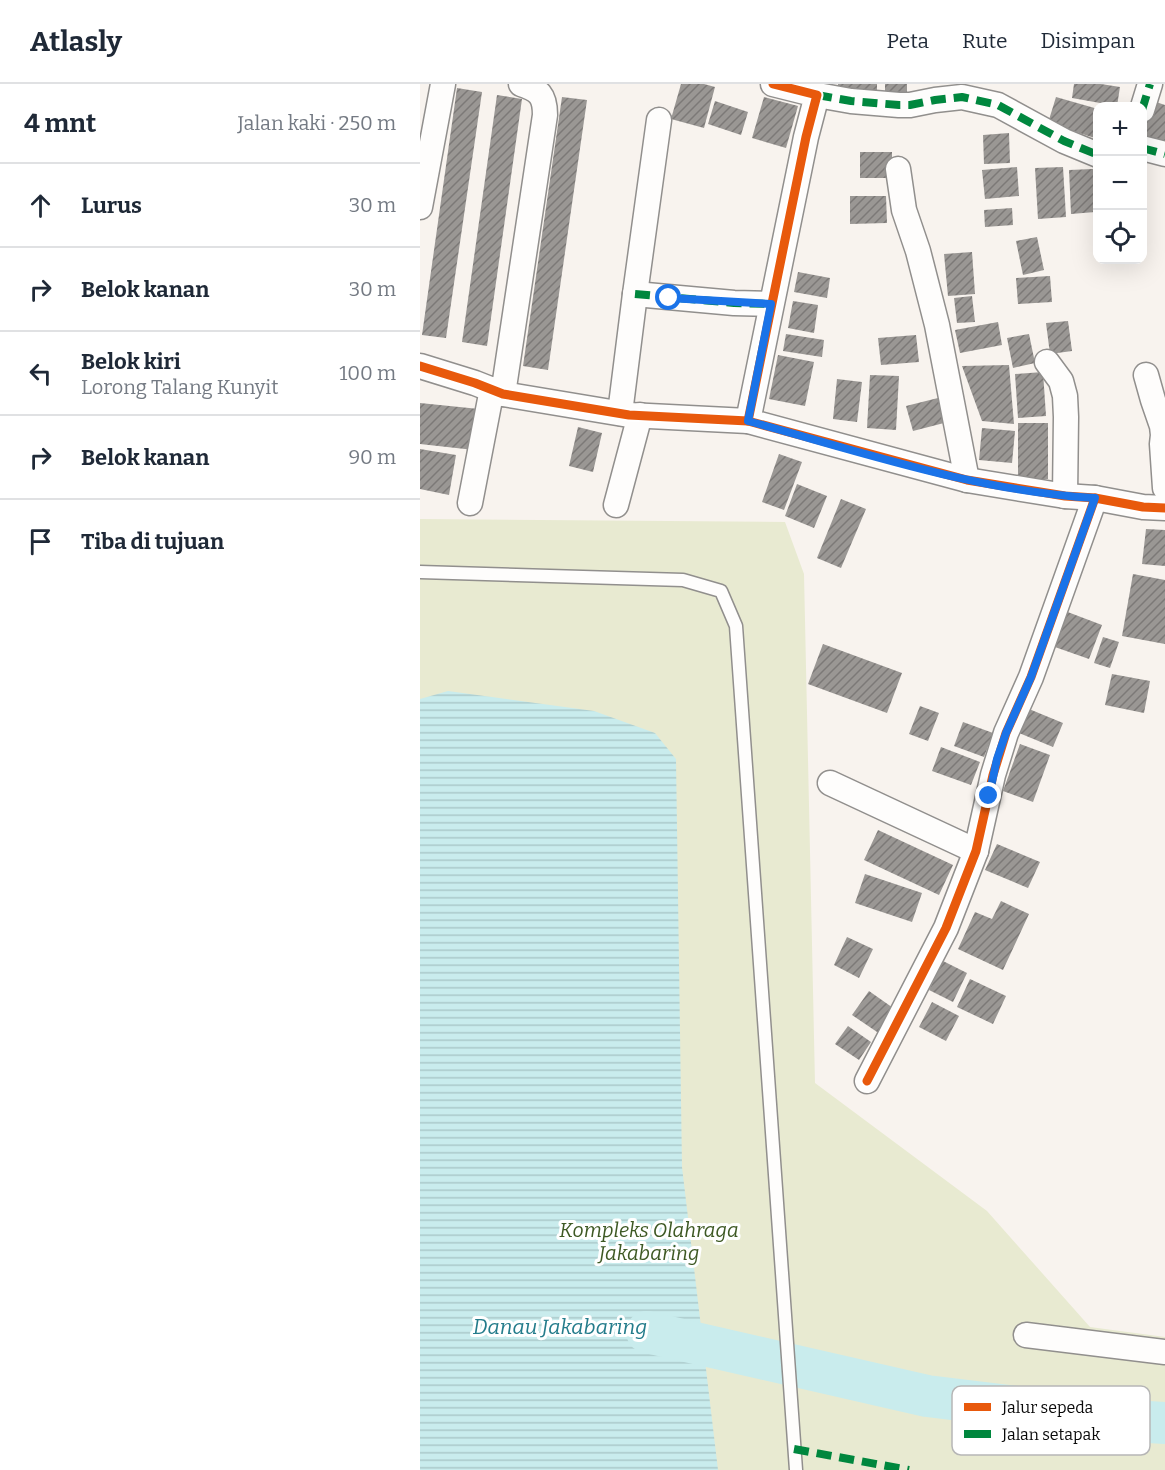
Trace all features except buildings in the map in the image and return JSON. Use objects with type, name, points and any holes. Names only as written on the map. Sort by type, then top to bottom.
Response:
[{"type":"street","points":[[420,207],[443,84]]},
{"type":"street","points":[[470,503],[498,392],[545,115],[544,102],[540,93],[521,84]]},
{"type":"street","points":[[773,84],[842,100],[899,105],[962,96],[999,105],[1064,141],[1093,153]]},
{"type":"street","points":[[1145,102],[1150,84]]},
{"type":"street","points":[[748,421],[806,137],[818,95]]},
{"type":"street","points":[[616,505],[630,414],[635,294],[659,120]]},
{"type":"street","points":[[1147,149],[1165,154]]},
{"type":"street","points":[[898,169],[904,210],[918,251],[937,325],[968,480]]},
{"type":"street","points":[[635,294],[771,304]]},
{"type":"street","points":[[1047,362],[1061,381],[1065,396],[1065,496]]},
{"type":"street","points":[[420,366],[498,392],[630,414],[748,421],[968,480],[1065,496],[1165,508]]},
{"type":"street","points":[[1146,375],[1162,426],[1165,488]]},
{"type":"street","points":[[867,1081],[946,928],[976,851],[1003,742],[1031,677],[1095,498]]},
{"type":"street","points":[[830,783],[976,851]]},
{"type":"street","points":[[1026,1335],[1165,1352]]},
{"type":"lane","points":[[420,572],[683,580],[721,591],[736,626],[796,1470]]},
{"type":"green space","name":"Kompleks Olahraga Jakabaring","points":[[420,519],[785,522],[804,574],[815,1083],[987,1211],[1090,1327],[1165,1337],[1165,1470],[420,1470]]},
{"type":"water","name":"Danau Jakabaring","points":[[448,691],[594,711],[655,733],[676,759],[682,1167],[718,1470],[420,1470],[420,699]]},
{"type":"waterway","points":[[647,1332],[927,1396],[952,1399]]},
{"type":"waterway","points":[[1150,1422],[1165,1423]]},
{"type":"marked path","points":[[1144,102],[1150,84]]},
{"type":"marked path","points":[[817,95],[851,101],[899,105],[962,97],[998,105],[1064,141],[1093,153]]},
{"type":"marked path","points":[[1147,149],[1165,154]]},
{"type":"marked path","points":[[635,294],[771,304]]},
{"type":"marked path","points":[[794,1449],[909,1470]]},
{"type":"cycle path","points":[[748,421],[806,137],[817,95],[773,84]]},
{"type":"cycle path","points":[[420,366],[503,394],[629,415],[748,421],[967,480],[1065,496],[1165,508]]},
{"type":"cycle path","points":[[867,1081],[946,928],[976,851],[993,775],[1006,733],[1031,677],[1095,498]]},
{"type":"route","points":[[669,298],[771,304],[748,421],[968,480],[1065,496],[1095,498],[1031,677],[1006,733],[997,759],[989,796]]}]
